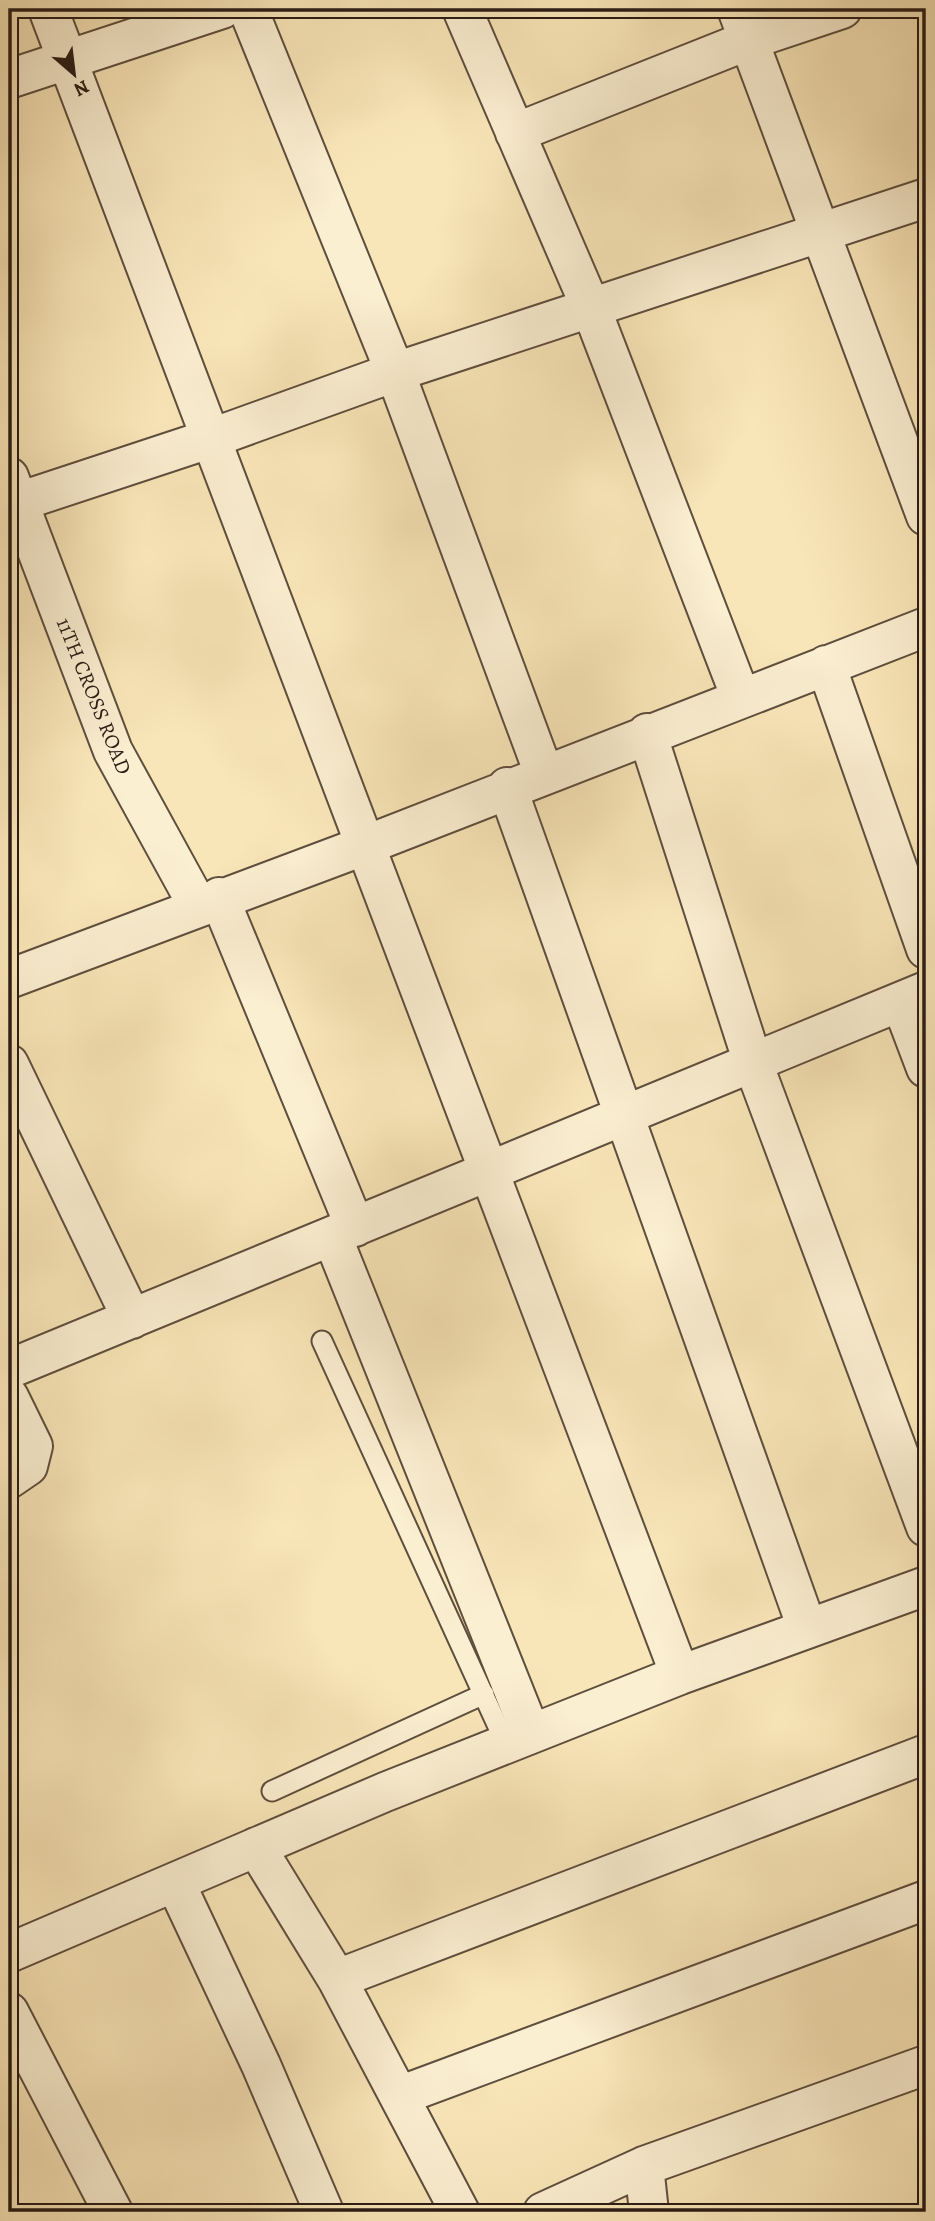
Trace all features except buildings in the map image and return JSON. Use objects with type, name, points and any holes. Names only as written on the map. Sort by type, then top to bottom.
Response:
[{"type":"street","points":[[48,9],[680,1675]]},
{"type":"street","points":[[9,79],[222,9]]},
{"type":"street","points":[[248,9],[395,372],[544,774]]},
{"type":"street","points":[[462,9],[592,308],[741,698]]},
{"type":"street","points":[[515,133],[743,24],[842,9]]},
{"type":"street","points":[[743,24],[926,516]]},
{"type":"street","points":[[12,494],[209,439],[395,372],[926,198]]},
{"type":"street","name":"11TH CROSS ROAD","points":[[12,494],[113,751],[209,902],[344,1232],[518,1739]]},
{"type":"street","points":[[9,979],[366,845],[507,787],[926,627]]},
{"type":"street","points":[[826,665],[926,949]]},
{"type":"street","points":[[648,733],[753,1063],[926,1527]]},
{"type":"street","points":[[507,787],[807,1628]]},
{"type":"street","points":[[9,1369],[914,997],[926,1068]]},
{"type":"street","points":[[9,1064],[132,1319]]},
{"type":"street","points":[[9,1397],[33,1446],[28,1466],[9,1479]]},
{"type":"street","points":[[9,1953],[518,1739],[680,1675],[926,1586]]},
{"type":"street","points":[[337,1979],[926,1754]]},
{"type":"street","points":[[256,1847],[337,1979],[460,2212]]},
{"type":"street","points":[[175,1882],[261,2065],[324,2212]]},
{"type":"street","points":[[399,2096],[926,1900]]},
{"type":"street","points":[[9,2012],[113,2212]]},
{"type":"street","points":[[543,2212],[644,2166],[926,2065]]},
{"type":"street","points":[[644,2166],[649,2212]]},
{"type":"lane","points":[[322,1341],[484,1694],[518,1739]]},
{"type":"lane","points":[[272,1791],[484,1694]]}]
